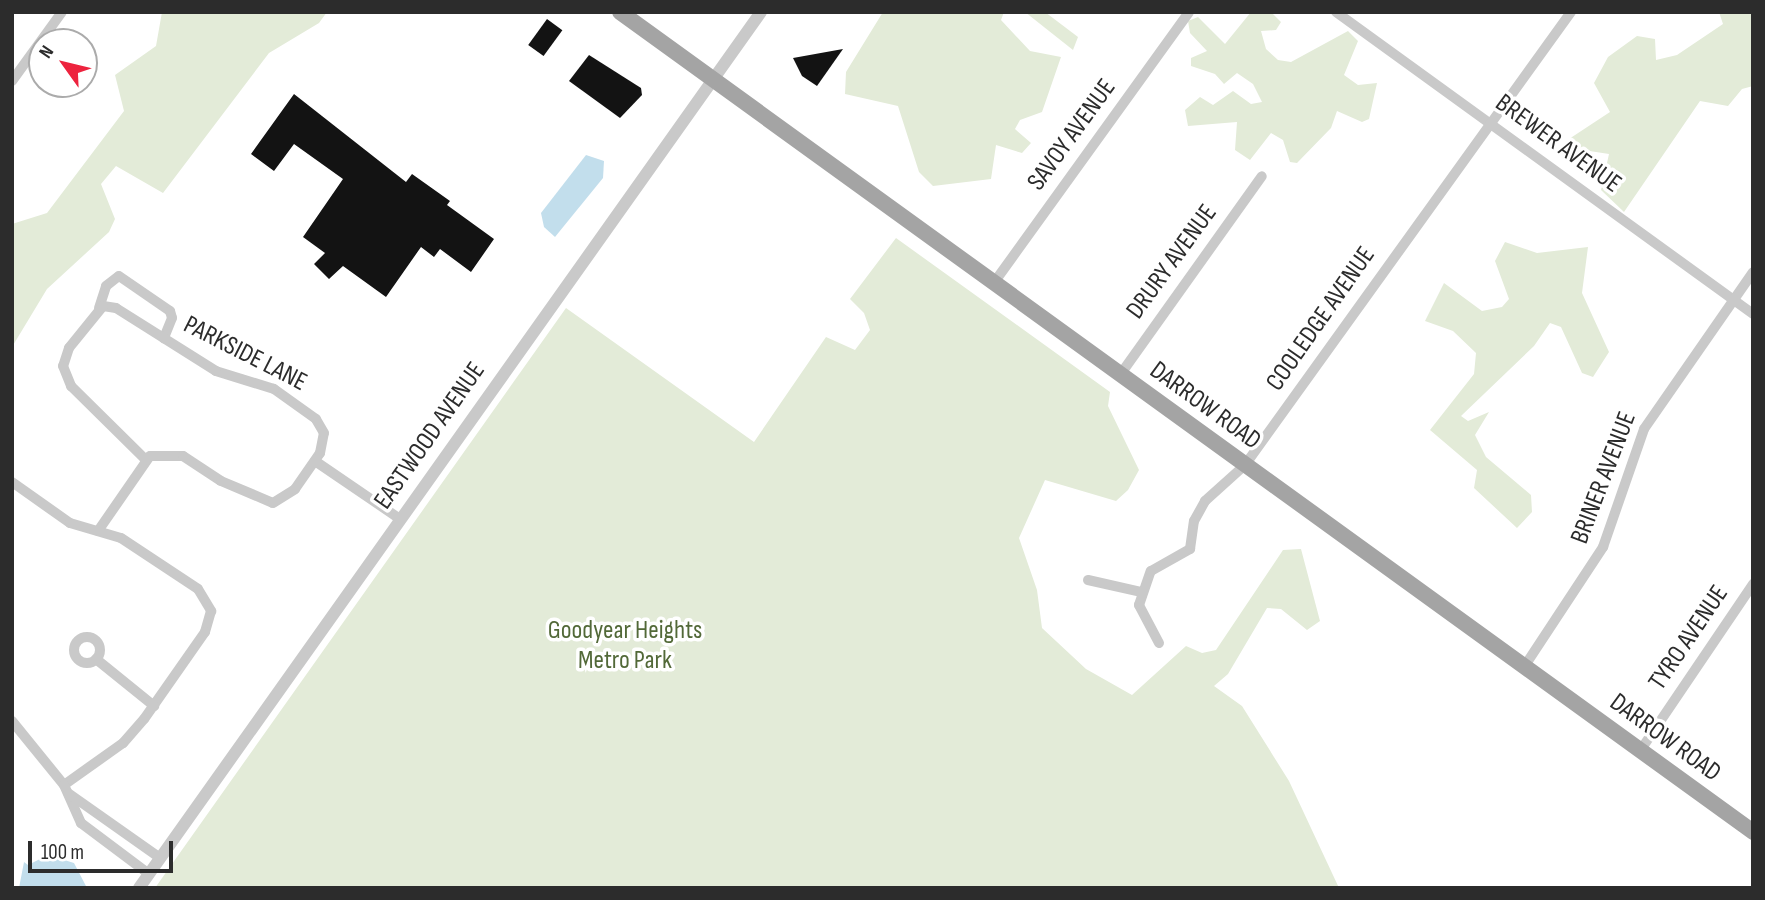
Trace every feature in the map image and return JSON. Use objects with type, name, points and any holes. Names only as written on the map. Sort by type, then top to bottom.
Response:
[{"type":"main road","name":"DARROW ROAD","points":[[625,16],[1753,832]]},
{"type":"street","points":[[12,81],[62,12]]},
{"type":"street","name":"EASTWOOD AVENUE","points":[[139,888],[761,12]]},
{"type":"street","name":"SAVOY AVENUE","points":[[993,284],[1189,12]]},
{"type":"street","name":"BREWER AVENUE","points":[[1336,12],[1753,314]]},
{"type":"street","name":"COOLEDGE AVENUE","points":[[1141,592],[1157,565],[1190,549],[1197,514],[1245,465],[1571,12]]},
{"type":"street","name":"DRURY AVENUE","points":[[1120,375],[1262,176]]},
{"type":"street","name":"BRINER AVENUE","points":[[1524,667],[1603,547],[1648,422],[1753,272]]},
{"type":"street","points":[[146,460],[115,435],[66,378],[67,352],[99,308],[106,286],[119,276],[170,311],[164,338]]},
{"type":"street","name":"PARKSIDE LANE","points":[[99,308],[116,308],[216,371],[261,382],[316,419],[324,439],[315,461]]},
{"type":"street","points":[[98,531],[146,460],[163,453],[183,456],[220,481],[273,503],[287,498],[315,461],[400,519]]},
{"type":"street","points":[[12,482],[70,523],[121,538],[207,597],[209,625],[155,706],[123,743],[66,789]]},
{"type":"street","points":[[1088,580],[1141,592],[1141,615],[1159,643]]},
{"type":"street","name":"TYRO AVENUE","points":[[1640,751],[1753,584]]},
{"type":"street","points":[[96,659],[155,706]]},
{"type":"street","points":[[12,721],[66,789],[160,858]]},
{"type":"street","points":[[66,789],[74,813],[99,839],[149,874]]},
{"type":"street","points":[[99,839],[111,823]]},
{"type":"street","points":[[119,853],[131,836]]},
{"type":"green space","points":[[162,12],[327,12],[319,23],[269,53],[163,193],[116,166],[101,184],[115,219],[109,232],[47,289],[12,347],[12,224],[47,213],[124,111],[115,75],[156,46]]},
{"type":"green space","points":[[883,12],[1004,12],[1001,20],[1030,51],[1061,57],[1042,112],[1020,120],[1015,129],[1031,143],[1022,153],[996,145],[991,179],[933,186],[919,172],[898,106],[845,94],[846,72]]},
{"type":"green space","points":[[1025,12],[1045,12],[1078,37],[1073,50]]},
{"type":"green space","points":[[1251,12],[1271,12],[1281,22],[1276,30],[1261,31],[1266,49],[1278,60],[1291,62],[1348,31],[1358,41],[1344,75],[1358,85],[1377,83],[1369,119],[1362,122],[1337,111],[1331,128],[1297,163],[1290,162],[1283,140],[1271,133],[1250,160],[1235,150],[1237,122],[1188,126],[1185,110],[1200,97],[1213,105],[1233,91],[1251,104],[1262,102],[1253,84],[1237,73],[1224,84],[1215,74],[1191,66],[1191,58],[1207,51],[1190,33],[1188,21],[1198,17],[1225,44]]},
{"type":"green space","points":[[1719,12],[1753,12],[1753,86],[1742,89],[1728,106],[1700,101],[1624,212],[1601,190],[1609,154],[1583,150],[1569,139],[1610,112],[1594,83],[1608,57],[1637,36],[1655,39],[1656,60],[1677,55],[1723,24]]},
{"type":"green space","name":"Goodyear Heights Metro Park","points":[[896,238],[1110,392],[1108,406],[1139,470],[1128,490],[1116,501],[1045,480],[1019,538],[1037,590],[1042,628],[1086,669],[1132,695],[1186,646],[1202,653],[1216,650],[1283,550],[1301,549],[1320,621],[1307,630],[1281,609],[1267,608],[1228,674],[1214,686],[1242,706],[1289,781],[1339,888],[155,888],[566,308],[754,442],[826,337],[855,350],[870,330],[864,313],[850,299]]},
{"type":"green space","points":[[1505,242],[1537,253],[1588,247],[1582,293],[1609,352],[1593,377],[1582,373],[1561,327],[1550,323],[1534,346],[1461,416],[1468,421],[1489,412],[1475,435],[1486,457],[1531,495],[1532,512],[1517,528],[1474,488],[1477,470],[1430,430],[1474,374],[1476,353],[1453,331],[1425,321],[1444,283],[1482,311],[1502,307],[1509,299],[1495,261]]},
{"type":"water","points":[[586,155],[604,161],[603,178],[555,237],[544,227],[541,213]]},
{"type":"water","points":[[48,855],[74,863],[87,888],[19,888],[24,862],[28,865]]},
{"type":"building","points":[[547,19],[562,30],[544,56],[528,45]]},
{"type":"building","points":[[843,49],[817,86],[802,76],[793,58]]},
{"type":"building","points":[[589,55],[641,88],[642,95],[620,118],[569,81]]},
{"type":"building","points":[[294,94],[406,182],[412,174],[450,201],[447,205],[494,239],[471,272],[440,249],[434,257],[421,247],[386,297],[343,266],[329,279],[314,264],[325,253],[303,237],[343,179],[294,144],[274,171],[251,154]]}]
